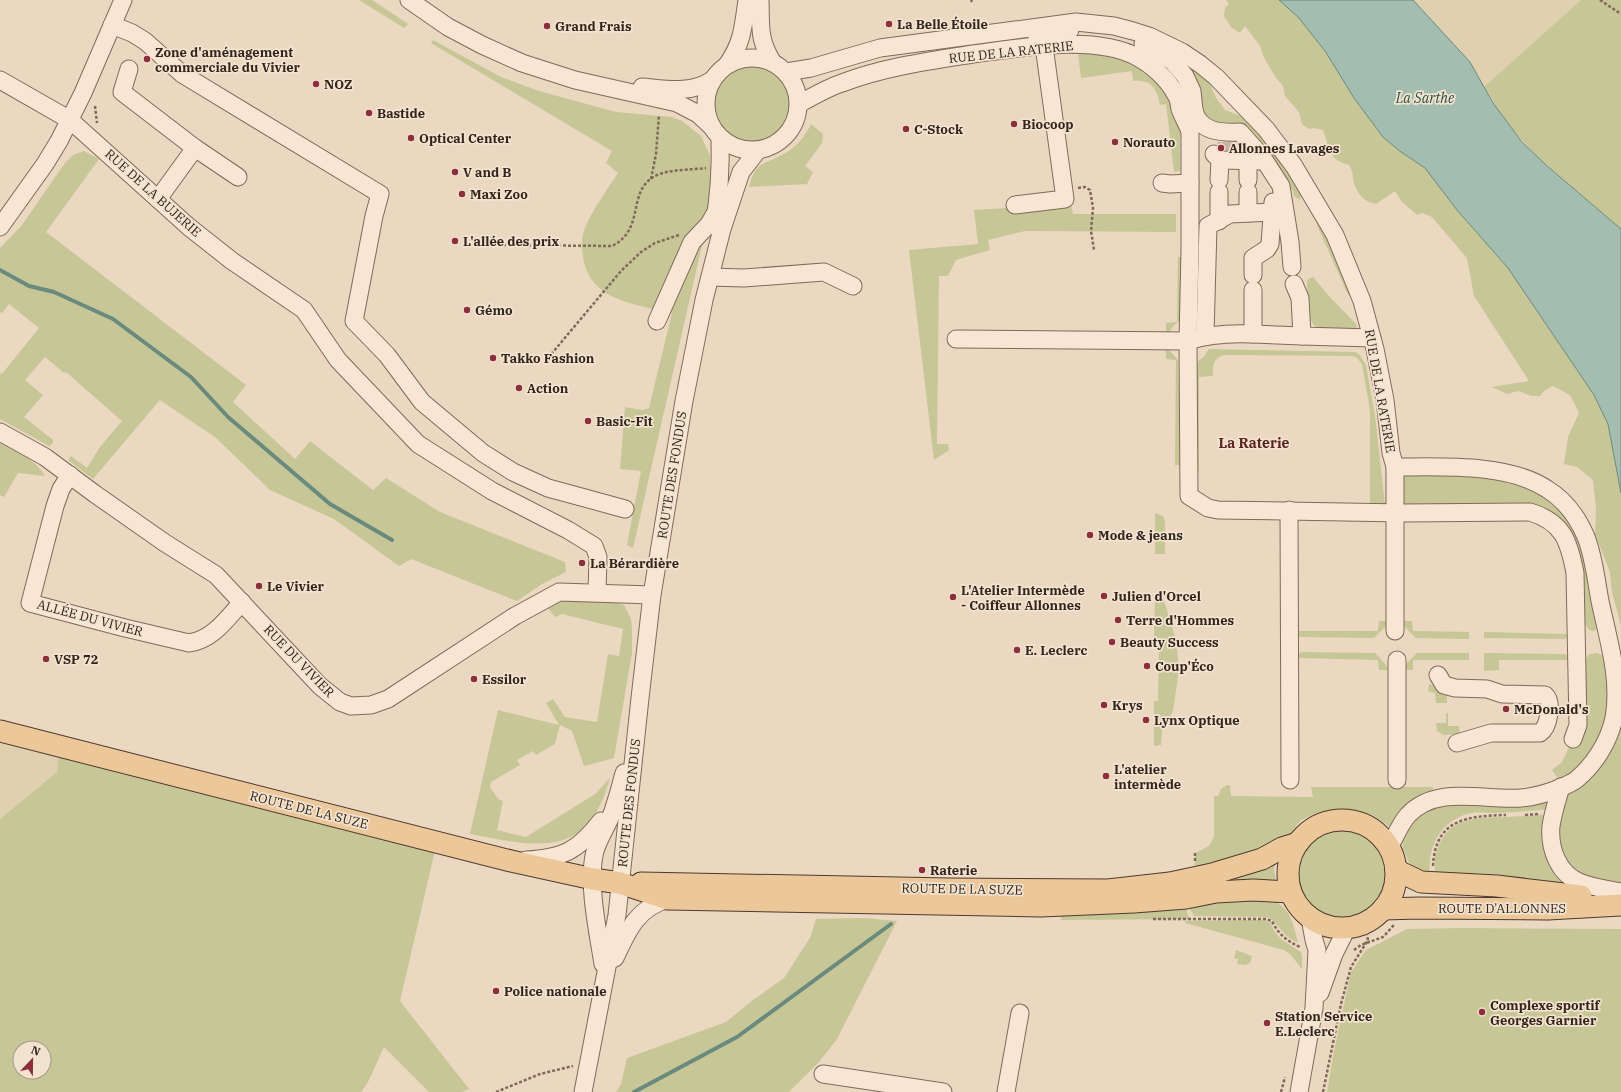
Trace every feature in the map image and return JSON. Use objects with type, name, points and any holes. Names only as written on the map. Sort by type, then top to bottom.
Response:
[{"type":"main road","name":"ROUTE DE LA SUZE","points":[[0,731],[511,860],[593,879],[620,883],[949,889],[1108,890],[1170,883],[1212,874],[1262,859],[1298,843]]},
{"type":"main road","points":[[1342,820],[1357,823],[1371,829],[1383,839],[1389,848],[1393,856],[1396,870],[1393,891],[1383,909],[1375,917],[1356,926],[1328,926],[1310,918],[1300,909],[1291,892],[1288,879],[1288,867],[1292,854],[1298,843],[1317,826],[1332,821],[1342,820]]},
{"type":"main road","name":"ROUTE D'ALLONNES","points":[[1396,870],[1421,882],[1433,884],[1497,886],[1555,894],[1621,900]]},
{"type":"main road","name":"ROUTE DE LA SUZE","points":[[620,883],[668,898],[1041,906],[1186,898],[1216,892],[1252,890],[1291,892]]},
{"type":"main road","name":"ROUTE D'ALLONNES","points":[[1383,909],[1548,908],[1621,905]]},
{"type":"street","points":[[0,227],[45,164],[70,120],[123,0]]},
{"type":"street","points":[[408,0],[438,21],[489,48],[522,63],[590,84],[677,104],[698,114],[728,144],[738,148],[758,150],[773,146],[787,134],[796,119],[799,104],[795,86],[765,50],[761,38],[760,0]]},
{"type":"street","points":[[727,65],[737,51],[742,38],[747,0]]},
{"type":"street","name":"RUE DE LA RATERIE","points":[[779,67],[811,68],[880,48],[1076,22],[1114,26],[1149,36],[1168,45],[1200,64],[1216,77],[1266,129],[1294,166],[1335,235],[1362,301],[1372,338],[1381,376],[1391,453],[1395,467],[1455,467],[1513,474],[1533,481],[1547,489],[1566,505],[1578,522],[1590,550],[1614,667],[1616,692],[1614,719],[1606,742],[1594,760],[1576,780],[1546,793],[1522,798],[1449,796],[1434,799],[1421,805],[1408,816],[1389,848]]},
{"type":"street","points":[[112,25],[132,33],[145,41],[182,74],[380,194],[374,216],[354,322],[387,355],[422,402],[483,453],[513,472],[548,488],[625,509]]},
{"type":"street","points":[[1015,205],[1065,199],[1063,190],[1056,39],[1037,36],[1023,28]]},
{"type":"street","name":"RUE DE LA RATERIE","points":[[799,104],[821,91],[843,82],[902,66],[997,51],[1066,38],[1070,34],[1086,31],[1105,33],[1131,40],[1154,50],[1172,61],[1189,83],[1194,110],[1190,131]]},
{"type":"street","name":"RUE DE LA RATERIE","points":[[1056,39],[1112,48],[1128,52],[1144,61],[1166,80],[1177,95],[1180,109],[1190,131]]},
{"type":"street","points":[[716,132],[706,114],[705,103],[707,92],[712,80],[718,72],[727,65],[738,60],[749,58],[762,58],[779,67]]},
{"type":"street","points":[[129,69],[122,92],[195,148],[238,177]]},
{"type":"street","name":"RUE DE LA BUJERIE","points":[[0,80],[70,120],[189,227],[232,261],[304,310],[338,360],[418,444],[492,491],[568,530],[594,546],[598,557],[597,592]]},
{"type":"street","points":[[590,84],[678,90],[700,87],[712,80]]},
{"type":"street","points":[[1194,110],[1195,116],[1220,145],[1262,165]]},
{"type":"street","points":[[1190,131],[1188,341],[1189,496],[1208,508],[1218,510],[1530,512],[1543,516],[1559,528],[1565,538],[1572,557],[1575,574],[1578,725],[1573,739]]},
{"type":"street","name":"ROUTE DES FONDUS","points":[[704,300],[712,236],[717,210],[721,167],[716,132]]},
{"type":"street","points":[[1220,145],[1240,132],[1262,165],[1281,186],[1290,242],[1293,275],[1300,298],[1302,336]]},
{"type":"street","points":[[1219,220],[1220,145]]},
{"type":"street","points":[[158,199],[195,148]]},
{"type":"street","name":"ROUTE DES FONDUS","points":[[605,980],[617,915],[652,595],[684,401],[704,300],[736,184],[741,172],[758,150]]},
{"type":"street","points":[[1248,213],[1248,186],[1262,165]]},
{"type":"street","points":[[1253,334],[1253,258],[1267,249],[1270,244],[1273,212],[1262,165]]},
{"type":"street","points":[[1162,183],[1190,183]]},
{"type":"street","points":[[657,320],[692,242],[709,224],[717,210]]},
{"type":"street","points":[[1205,336],[1208,226],[1230,214],[1273,212]]},
{"type":"street","points":[[710,277],[744,278],[824,272],[853,286]]},
{"type":"street","points":[[956,339],[1188,341],[1205,336],[1233,334],[1372,338]]},
{"type":"street","name":"RUE DU VIVIER","points":[[0,432],[45,457],[165,543],[216,575],[330,695],[340,702],[351,706],[371,705],[388,699],[515,616],[559,592],[597,592],[652,595]]},
{"type":"street","points":[[1395,467],[1395,631]]},
{"type":"street","name":"ALLÉE DU VIVIER","points":[[70,476],[61,489],[55,506],[30,602],[156,636],[189,643],[199,642],[209,636],[242,602]]},
{"type":"street","points":[[1289,510],[1290,780]]},
{"type":"street","points":[[1397,660],[1397,780]]},
{"type":"street","points":[[1438,675],[1444,685],[1455,688],[1487,689],[1502,694],[1545,695],[1548,698],[1549,702],[1546,725],[1544,730],[1540,733],[1491,733],[1457,744]]},
{"type":"street","name":"ROUTE DES FONDUS","points":[[605,980],[593,879],[595,851],[617,797],[640,698]]},
{"type":"street","points":[[1561,787],[1554,810],[1551,827],[1553,849],[1558,865],[1567,875],[1579,882],[1621,892]]},
{"type":"street","name":"ROUTE DES FONDUS","points":[[511,860],[546,859],[578,847],[589,836],[617,797]]},
{"type":"street","points":[[584,1092],[588,1064],[605,980],[632,924],[656,902],[668,898]]},
{"type":"street","points":[[1299,1092],[1314,1008],[1317,950],[1310,918]]},
{"type":"street","points":[[1314,1008],[1334,954],[1356,926]]},
{"type":"street","points":[[1006,1092],[1020,1013]]},
{"type":"street","points":[[823,1074],[944,1092]]},
{"type":"path","points":[[1600,0],[1621,14]]},
{"type":"path","points":[[650,179],[656,154],[659,114],[666,114]]},
{"type":"path","points":[[493,245],[612,246],[618,243],[631,228],[640,191],[650,179],[663,173],[711,168]]},
{"type":"path","points":[[1063,190],[1084,187],[1090,190],[1093,208],[1091,232],[1094,250]]},
{"type":"path","points":[[548,358],[616,276],[642,252],[655,244],[685,233]]},
{"type":"path","points":[[1520,815],[1554,810]]},
{"type":"path","points":[[1433,884],[1433,853],[1440,837],[1451,826],[1469,818],[1478,816],[1513,815]]},
{"type":"path","points":[[1323,1092],[1341,1004],[1351,967],[1368,940],[1356,926]]},
{"type":"path","points":[[1301,942],[1303,948]]},
{"type":"path","points":[[496,1092],[540,1074],[571,1066],[588,1064]]},
{"type":"path","points":[[1281,1092],[1286,1075]]},
{"type":"shaded area","points":[[359,0],[372,0],[408,24],[404,28]]},
{"type":"shaded area","points":[[1226,0],[1279,0],[1298,17],[1325,51],[1354,98],[1383,137],[1401,152],[1425,168],[1457,210],[1508,268],[1594,395],[1608,424],[1621,493],[1621,626],[1612,592],[1610,572],[1595,534],[1596,509],[1593,480],[1577,467],[1564,464],[1568,437],[1579,413],[1570,395],[1553,386],[1544,391],[1540,396],[1532,396],[1518,391],[1507,394],[1492,387],[1529,381],[1474,296],[1467,258],[1432,217],[1422,213],[1417,215],[1402,202],[1395,191],[1376,204],[1368,201],[1359,194],[1355,187],[1349,165],[1342,163],[1333,156],[1323,130],[1314,128],[1309,129],[1302,124],[1299,112],[1285,96],[1283,86],[1276,78],[1264,58],[1260,46],[1245,26],[1240,33],[1231,27],[1224,16],[1225,8],[1229,4]]},
{"type":"shaded area","points":[[1413,0],[1581,0],[1484,87],[1470,62]]},
{"type":"shaded area","points":[[1581,0],[1621,0],[1621,229],[1534,154],[1503,118],[1484,87]]},
{"type":"shaded area","points":[[433,40],[501,77],[539,91],[616,112],[672,117],[682,121],[701,136],[710,156],[711,185],[707,212],[656,310],[622,301],[602,290],[594,283],[588,274],[584,262],[582,243],[586,225],[618,173],[606,163],[612,151],[431,43]]},
{"type":"shaded area","points":[[1078,53],[1097,53],[1120,58],[1136,64],[1169,93],[1180,129],[1180,171],[1174,172],[1166,104],[1160,105],[1155,89],[1149,83],[1133,81],[1132,71],[1081,78]]},
{"type":"shaded area","points":[[1186,63],[1207,77],[1216,98],[1225,110],[1248,119],[1283,161],[1301,193],[1300,200],[1294,196],[1293,191],[1282,173],[1225,126],[1204,118],[1191,72]]},
{"type":"shaded area","points":[[753,66],[768,69],[780,77],[788,89],[791,104],[788,119],[780,131],[768,139],[753,142],[738,139],[726,131],[718,119],[715,104],[718,89],[726,77],[738,69]]},
{"type":"shaded area","points":[[811,124],[823,134],[822,143],[805,166],[813,172],[807,184],[749,187],[751,179],[757,168],[793,148],[803,137]]},
{"type":"shaded area","points":[[84,151],[99,159],[46,232],[246,385],[233,402],[295,459],[310,441],[373,490],[386,478],[440,512],[565,562],[566,572],[542,584],[517,601],[411,559],[399,566],[334,519],[270,490],[215,437],[160,400],[93,479],[68,460],[71,456],[87,468],[100,447],[122,421],[66,372],[64,373],[45,357],[25,380],[43,395],[24,417],[53,440],[53,443],[49,446],[0,419],[0,373],[2,374],[39,328],[9,304],[2,313],[0,312],[0,248],[22,225],[65,163],[73,155]]},
{"type":"shaded area","points":[[1071,204],[1073,214],[1176,214],[1176,232],[1025,231],[988,240],[990,250],[956,260],[948,276],[939,276],[937,444],[948,444],[949,450],[934,460],[909,250],[978,244],[974,210],[1007,208],[1011,212]]},
{"type":"shaded area","points":[[1316,215],[1352,294],[1348,295],[1317,225]]},
{"type":"shaded area","points":[[703,241],[633,548],[627,545],[641,471],[620,469],[625,407],[642,410],[649,408],[672,313],[666,312],[694,247]]},
{"type":"shaded area","points":[[1178,257],[1181,257],[1181,320],[1173,326],[1168,335],[1166,335],[1166,323],[1177,322]]},
{"type":"shaded area","points":[[1313,277],[1356,324],[1356,330],[1318,329],[1311,319],[1307,300],[1307,280]]},
{"type":"shaded area","points":[[1166,348],[1178,360],[1181,465],[1175,465],[1176,360],[1166,359]]},
{"type":"shaded area","points":[[1209,349],[1355,352],[1360,355],[1366,365],[1375,415],[1385,505],[1370,505],[1370,411],[1362,364],[1353,356],[1225,355],[1218,358],[1214,362],[1213,376],[1199,377],[1199,471],[1196,471],[1195,369],[1199,360],[1203,358]]},
{"type":"shaded area","points":[[0,442],[31,460],[45,476],[18,473],[4,497],[0,495]]},
{"type":"shaded area","points":[[1404,467],[1533,481],[1578,522],[1598,628],[1594,631],[1589,630],[1585,624],[1578,603],[1575,574],[1543,516],[1404,513]]},
{"type":"shaded area","points":[[1155,513],[1163,516],[1165,521],[1165,554],[1155,554]]},
{"type":"shaded area","points":[[1155,593],[1162,594],[1176,640],[1179,670],[1173,711],[1162,731],[1161,745],[1154,746],[1154,701],[1158,701],[1159,638],[1154,638]]},
{"type":"shaded area","points":[[609,600],[624,605],[631,619],[632,629],[632,653],[614,758],[584,766],[572,731],[560,725],[555,744],[536,755],[533,751],[517,760],[520,765],[491,782],[490,787],[498,799],[503,801],[497,830],[526,837],[595,794],[610,778],[600,804],[588,823],[574,835],[557,842],[538,844],[495,839],[470,834],[498,710],[559,725],[546,703],[553,699],[565,717],[597,722],[608,654],[619,656],[623,629],[562,614],[555,617],[547,607],[561,601]]},
{"type":"shaded area","points":[[1379,621],[1388,621],[1387,625],[1374,638],[1301,637],[1298,636],[1297,631],[1378,631]]},
{"type":"shaded area","points":[[1403,621],[1412,621],[1413,631],[1469,632],[1469,639],[1416,638],[1404,626]]},
{"type":"shaded area","points":[[1484,632],[1570,634],[1565,639],[1484,638]]},
{"type":"shaded area","points":[[1302,652],[1375,653],[1386,665],[1388,670],[1379,670],[1378,660],[1297,658],[1298,654]]},
{"type":"shaded area","points":[[1417,653],[1469,653],[1469,660],[1413,660],[1413,670],[1404,670],[1405,665]]},
{"type":"shaded area","points":[[1484,653],[1565,654],[1570,660],[1499,660],[1499,670],[1484,671]]},
{"type":"shaded area","points":[[1597,653],[1605,657],[1621,716],[1621,892],[1558,865],[1554,810],[1561,787],[1552,770],[1562,762],[1573,739],[1583,661],[1590,654]]},
{"type":"shaded area","points":[[1429,684],[1447,691],[1447,703],[1436,703],[1435,693],[1428,691]]},
{"type":"shaded area","points":[[1446,713],[1448,713],[1448,726],[1459,726],[1460,734],[1444,735],[1437,731],[1436,723],[1446,723]]},
{"type":"shaded area","points":[[0,731],[60,746],[57,772],[0,819]]},
{"type":"shaded area","points":[[60,746],[437,842],[400,1001],[469,1089],[462,1092],[429,1092],[384,1047],[368,1082],[361,1092],[0,1092],[0,819],[57,772]]},
{"type":"shaded area","points":[[1227,785],[1230,785],[1231,796],[1313,797],[1311,787],[1433,787],[1433,794],[1392,828],[1372,815],[1347,809],[1322,811],[1301,820],[1291,833],[1268,847],[1195,871],[1195,853],[1209,846],[1214,837],[1214,796],[1218,796],[1221,789]]},
{"type":"shaded area","points":[[1550,798],[1550,809],[1495,813],[1479,812],[1464,815],[1455,819],[1441,831],[1436,838],[1431,855],[1430,874],[1414,869],[1408,861],[1403,848],[1402,838],[1411,819],[1436,802]]},
{"type":"shaded area","points":[[1551,814],[1564,881],[1561,886],[1435,874],[1435,855],[1441,841],[1447,832],[1454,826],[1473,819]]},
{"type":"shaded area","points":[[1342,826],[1360,829],[1375,840],[1386,855],[1389,873],[1386,891],[1375,906],[1360,917],[1342,920],[1324,917],[1309,906],[1298,891],[1295,873],[1298,855],[1309,840],[1324,829]]},
{"type":"shaded area","points":[[1275,861],[1274,871],[1277,884],[1195,887]]},
{"type":"shaded area","points":[[1186,898],[1187,913],[1190,919],[1061,920],[1060,905]]},
{"type":"shaded area","points":[[1269,898],[1277,902],[1287,911],[1298,942],[1289,938],[1271,919],[1267,917],[1194,916],[1190,909],[1192,905],[1218,900]]},
{"type":"shaded area","points":[[863,918],[897,921],[837,1039],[819,1062],[789,1092],[616,1092],[621,1084],[627,1058],[726,1022],[753,1000],[784,978],[810,938],[816,919]]},
{"type":"shaded area","points":[[1265,920],[1271,923],[1274,931],[1282,940],[1301,952],[1302,969],[1290,954],[1284,950],[1185,923],[1185,921]]},
{"type":"shaded area","name":"Complexe sportif Georges Garnier","points":[[1407,929],[1621,929],[1621,1092],[1327,1092],[1351,972],[1366,950]]},
{"type":"shaded area","points":[[1236,950],[1252,956],[1250,963],[1246,965],[1237,964],[1238,959],[1234,958]]},
{"type":"water","name":"La Sarthe","points":[[1279,0],[1413,0],[1470,62],[1493,103],[1522,142],[1546,165],[1621,229],[1621,493],[1608,424],[1594,395],[1508,268],[1457,210],[1425,168],[1401,152],[1383,137],[1354,98],[1325,51],[1298,17]]},
{"type":"waterway","points":[[0,270],[29,286],[54,292],[113,319],[191,377],[228,417],[330,504],[392,540]]},
{"type":"waterway","points":[[634,1092],[737,1037],[891,924]]},
{"type":"tunnel","points":[[1226,142],[1226,154]]},
{"type":"place","name":"La Belle Étoile","points":[[889,24]]},
{"type":"place","name":"Grand Frais","points":[[547,26]]},
{"type":"place","name":"Zone d'aménagement commerciale du Vivier","points":[[147,59]]},
{"type":"place","name":"NOZ","points":[[316,84]]},
{"type":"place","name":"Bastide","points":[[369,113]]},
{"type":"place","name":"Biocoop","points":[[1014,124]]},
{"type":"place","name":"C-Stock","points":[[906,129]]},
{"type":"place","name":"Optical Center","points":[[411,138]]},
{"type":"place","name":"Norauto","points":[[1115,142]]},
{"type":"place","name":"Allonnes Lavages","points":[[1221,148]]},
{"type":"place","name":"V and B","points":[[455,172]]},
{"type":"place","name":"Maxi Zoo","points":[[462,194]]},
{"type":"place","name":"L'allée des prix","points":[[455,241]]},
{"type":"place","name":"Gémo","points":[[467,310]]},
{"type":"place","name":"Takko Fashion","points":[[493,358]]},
{"type":"place","name":"Action","points":[[519,388]]},
{"type":"place","name":"Basic-Fit","points":[[588,421]]},
{"type":"place","name":"Mode & jeans","points":[[1090,535]]},
{"type":"place","name":"La Bérardière","points":[[582,563]]},
{"type":"place","name":"Le Vivier","points":[[259,586]]},
{"type":"place","name":"Julien d'Orcel","points":[[1104,596]]},
{"type":"place","name":"L'Atelier Intermède - Coiffeur Allonnes","points":[[953,597]]},
{"type":"place","name":"Terre d'Hommes","points":[[1118,620]]},
{"type":"place","name":"Beauty Success","points":[[1112,642]]},
{"type":"place","name":"E. Leclerc","points":[[1017,650]]},
{"type":"place","name":"VSP 72","points":[[46,659]]},
{"type":"place","name":"Coup'Éco","points":[[1147,666]]},
{"type":"place","name":"Essilor","points":[[474,679]]},
{"type":"place","name":"Krys","points":[[1104,705]]},
{"type":"place","name":"McDonald's","points":[[1506,709]]},
{"type":"place","name":"Lynx Optique","points":[[1146,720]]},
{"type":"place","name":"L'atelier intermède","points":[[1106,776]]},
{"type":"place","name":"Raterie","points":[[922,870]]},
{"type":"place","name":"Police nationale","points":[[496,991]]},
{"type":"place","name":"Complexe sportif Georges Garnier","points":[[1482,1012]]},
{"type":"place","name":"Station Service E.Leclerc","points":[[1267,1023]]},
{"type":"district","name":"La Raterie","points":[[1254,443]]}]
